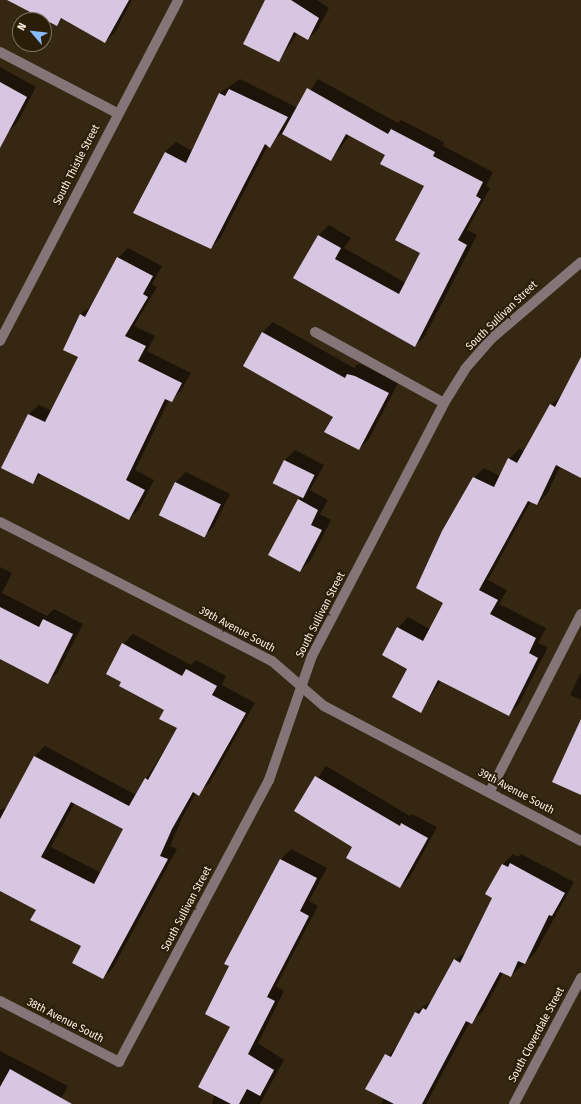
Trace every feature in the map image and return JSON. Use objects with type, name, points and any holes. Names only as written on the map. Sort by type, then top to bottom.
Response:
[{"type":"street","name":"South Thistle Street","points":[[0,341],[117,114],[178,0]]},
{"type":"street","points":[[0,52],[117,114]]},
{"type":"street","name":"South Sullivan Street","points":[[119,1062],[269,780],[312,656],[444,404],[465,369],[491,340],[581,262]]},
{"type":"street","points":[[315,332],[444,404]]},
{"type":"street","name":"39th Avenue South","points":[[0,522],[272,661],[324,706],[490,791],[581,841]]},
{"type":"street","points":[[490,791],[581,614]]},
{"type":"street","name":"South Cloverdale Street","points":[[514,1104],[581,978]]},
{"type":"street","name":"38th Avenue South","points":[[0,1001],[119,1062]]},
{"type":"building","points":[[7,0],[129,0],[105,43],[61,18],[57,26],[52,23],[52,12],[30,12]]},
{"type":"building","points":[[265,0],[291,0],[319,18],[308,40],[294,32],[279,62],[243,44]]},
{"type":"building","points":[[0,82],[27,97],[0,148]]},
{"type":"building","points":[[307,88],[388,134],[391,129],[435,152],[433,156],[483,182],[476,196],[481,199],[458,240],[467,245],[415,347],[293,278],[318,235],[341,248],[335,259],[399,294],[420,253],[395,240],[424,186],[380,164],[385,155],[346,134],[331,161],[282,134]]},
{"type":"building","points":[[229,89],[288,117],[270,148],[265,144],[211,249],[133,213],[165,152],[186,163],[219,93],[225,96]]},
{"type":"building","points":[[117,257],[153,276],[143,294],[148,297],[125,336],[146,346],[138,361],[182,383],[172,402],[165,399],[126,480],[145,490],[129,520],[38,473],[33,484],[1,468],[28,414],[45,422],[78,357],[63,350],[80,314],[85,317]]},
{"type":"building","points":[[262,332],[345,378],[347,374],[355,376],[389,393],[359,450],[324,432],[333,417],[243,366]]},
{"type":"building","points":[[581,357],[581,478],[556,465],[537,505],[528,501],[479,590],[498,600],[490,614],[536,638],[529,653],[538,658],[509,716],[438,680],[421,713],[392,697],[407,669],[382,655],[397,627],[423,641],[443,603],[416,588],[442,531],[473,477],[494,487],[508,458],[517,463],[550,404],[555,407]]},
{"type":"building","points":[[284,460],[315,475],[303,498],[273,483]]},
{"type":"building","points":[[175,482],[221,504],[205,538],[159,515]]},
{"type":"building","points":[[298,499],[318,510],[311,525],[322,530],[300,572],[268,555]]},
{"type":"building","points":[[0,607],[39,627],[43,619],[73,634],[48,684],[0,659]]},
{"type":"building","points":[[122,643],[182,676],[186,669],[217,686],[212,695],[246,713],[199,796],[193,792],[172,829],[160,856],[168,859],[103,979],[72,963],[81,946],[30,920],[36,910],[0,891],[0,819],[34,756],[129,806],[145,778],[148,780],[177,728],[159,719],[164,710],[119,686],[121,682],[106,674]],"holes":[[[71,802],[123,829],[94,884],[41,857]]]},
{"type":"building","points":[[581,719],[581,795],[552,782]]},
{"type":"building","points":[[315,776],[400,826],[401,823],[428,838],[400,888],[346,858],[352,847],[294,811]]},
{"type":"building","points":[[280,859],[317,878],[300,911],[309,916],[267,997],[275,1001],[248,1054],[274,1070],[260,1096],[247,1089],[239,1104],[231,1104],[198,1087],[230,1027],[205,1014],[229,966],[224,964]]},
{"type":"building","points":[[510,863],[565,893],[552,916],[549,915],[525,964],[518,961],[511,977],[500,972],[472,1024],[466,1021],[422,1104],[394,1104],[365,1089],[385,1054],[391,1057],[415,1012],[419,1014],[423,1008],[426,1010],[454,959],[460,963],[492,898],[485,894],[502,864],[508,867]]},
{"type":"building","points":[[10,1069],[72,1104],[0,1104],[0,1087]]}]
